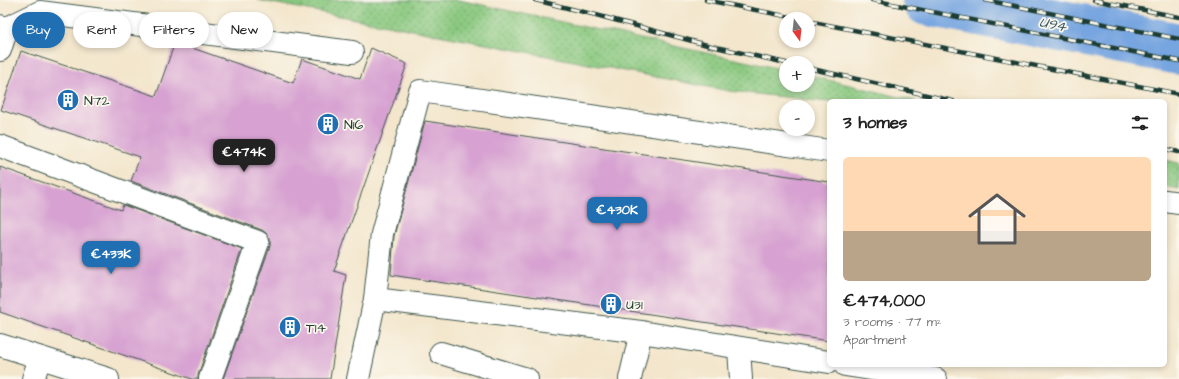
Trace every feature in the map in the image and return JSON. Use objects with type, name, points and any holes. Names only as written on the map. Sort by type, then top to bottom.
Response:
[{"type":"lane","points":[[0,50],[3,27],[40,12],[352,52]]},
{"type":"lane","points":[[358,379],[375,298],[382,234],[420,91],[827,151]]},
{"type":"lane","points":[[0,146],[258,242],[210,379]]},
{"type":"lane","points":[[1167,201],[1179,204]]},
{"type":"lane","points":[[375,298],[641,332],[739,349],[827,362]]},
{"type":"lane","points":[[630,379],[641,332]]},
{"type":"lane","points":[[0,345],[108,379]]},
{"type":"lane","points":[[739,349],[741,379]]},
{"type":"lane","points":[[441,353],[527,379]]},
{"type":"lane","points":[[33,379],[40,358]]},
{"type":"lane","points":[[859,367],[936,379]]},
{"type":"green space","points":[[257,0],[459,0],[779,69],[779,92],[815,92],[815,77],[908,99],[827,99],[827,102],[729,91]]},
{"type":"green space","points":[[1167,160],[1179,163],[1179,190],[1167,187]]},
{"type":"building","points":[[173,48],[192,48],[293,83],[302,59],[360,79],[371,48],[407,64],[334,271],[346,275],[330,379],[223,379],[270,246],[270,239],[267,234],[262,230],[131,181],[140,157],[1,110],[21,51],[156,96]]},
{"type":"building","points":[[425,121],[827,182],[827,341],[391,275],[394,236]]},
{"type":"building","points":[[0,167],[121,210],[123,205],[242,249],[198,375],[198,379],[192,379],[0,312]]},
{"type":"waterway","name":"U94","points":[[928,0],[1179,49]]},
{"type":"railway","points":[[535,0],[707,45],[779,61]]},
{"type":"railway","points":[[706,0],[779,15]]},
{"type":"railway","points":[[872,0],[1179,61]]},
{"type":"railway","points":[[985,0],[1179,39]]},
{"type":"railway","points":[[1094,0],[1179,17]]},
{"type":"railway","points":[[815,22],[1179,94]]},
{"type":"railway","points":[[815,70],[944,99]]},
{"type":"railway","points":[[1167,149],[1179,152]]},
{"type":"place","name":"N72","points":[[68,100]]},
{"type":"place","name":"N16","points":[[328,124]]},
{"type":"place","name":"U31","points":[[611,304]]},
{"type":"place","name":"T14","points":[[290,327]]}]
